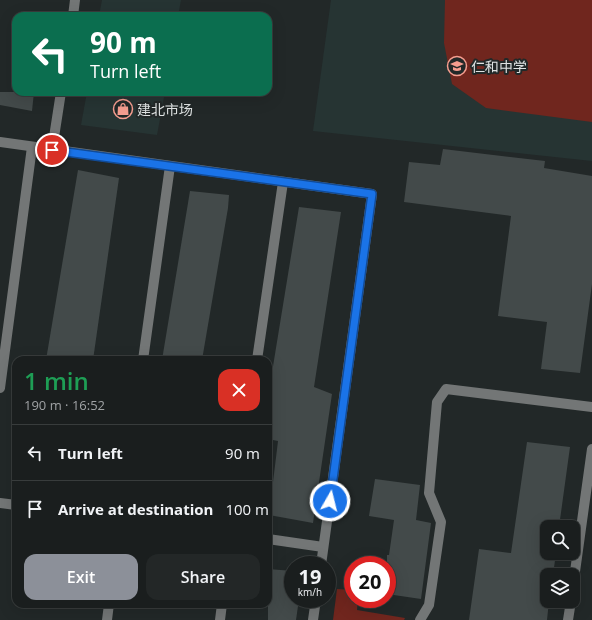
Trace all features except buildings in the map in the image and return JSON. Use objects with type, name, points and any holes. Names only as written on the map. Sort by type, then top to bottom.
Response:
[{"type":"street","points":[[74,12],[76,0]]},
{"type":"street","points":[[52,150],[60,96]]},
{"type":"street","points":[[0,142],[372,194],[322,556]]},
{"type":"street","points":[[0,388],[32,147]]},
{"type":"street","points":[[144,356],[170,166]]},
{"type":"street","points":[[258,356],[283,182]]},
{"type":"street","points":[[420,620],[429,605],[441,522],[429,493],[437,402],[446,389],[592,407]]},
{"type":"street","points":[[575,568],[592,448]]},
{"type":"street","points":[[0,503],[12,504]]},
{"type":"street","points":[[272,540],[323,547]]},
{"type":"street","points":[[107,620],[108,608]]},
{"type":"street","points":[[220,620],[222,608]]},
{"type":"street","points":[[313,620],[315,608]]},
{"type":"street","points":[[568,620],[570,608]]},
{"type":"shaded area","points":[[102,0],[181,0],[179,12],[100,12]]},
{"type":"shaded area","name":"仁和中学","points":[[331,0],[592,0],[592,161],[313,131]]},
{"type":"shaded area","points":[[445,0],[592,0],[592,122],[486,108],[452,84],[444,43]]},
{"type":"shaded area","name":"建北市场","points":[[86,96],[164,96],[157,135],[81,125]]},
{"type":"shaded area","points":[[337,589],[344,589],[344,608],[357,608],[357,610],[405,618],[404,620],[333,620],[335,608],[336,608]]},
{"type":"place","name":"仁和中学","points":[[457,66]]},
{"type":"place","name":"建北市场","points":[[123,109]]},
{"type":"route","points":[[52,150],[372,194],[330,501]]}]
